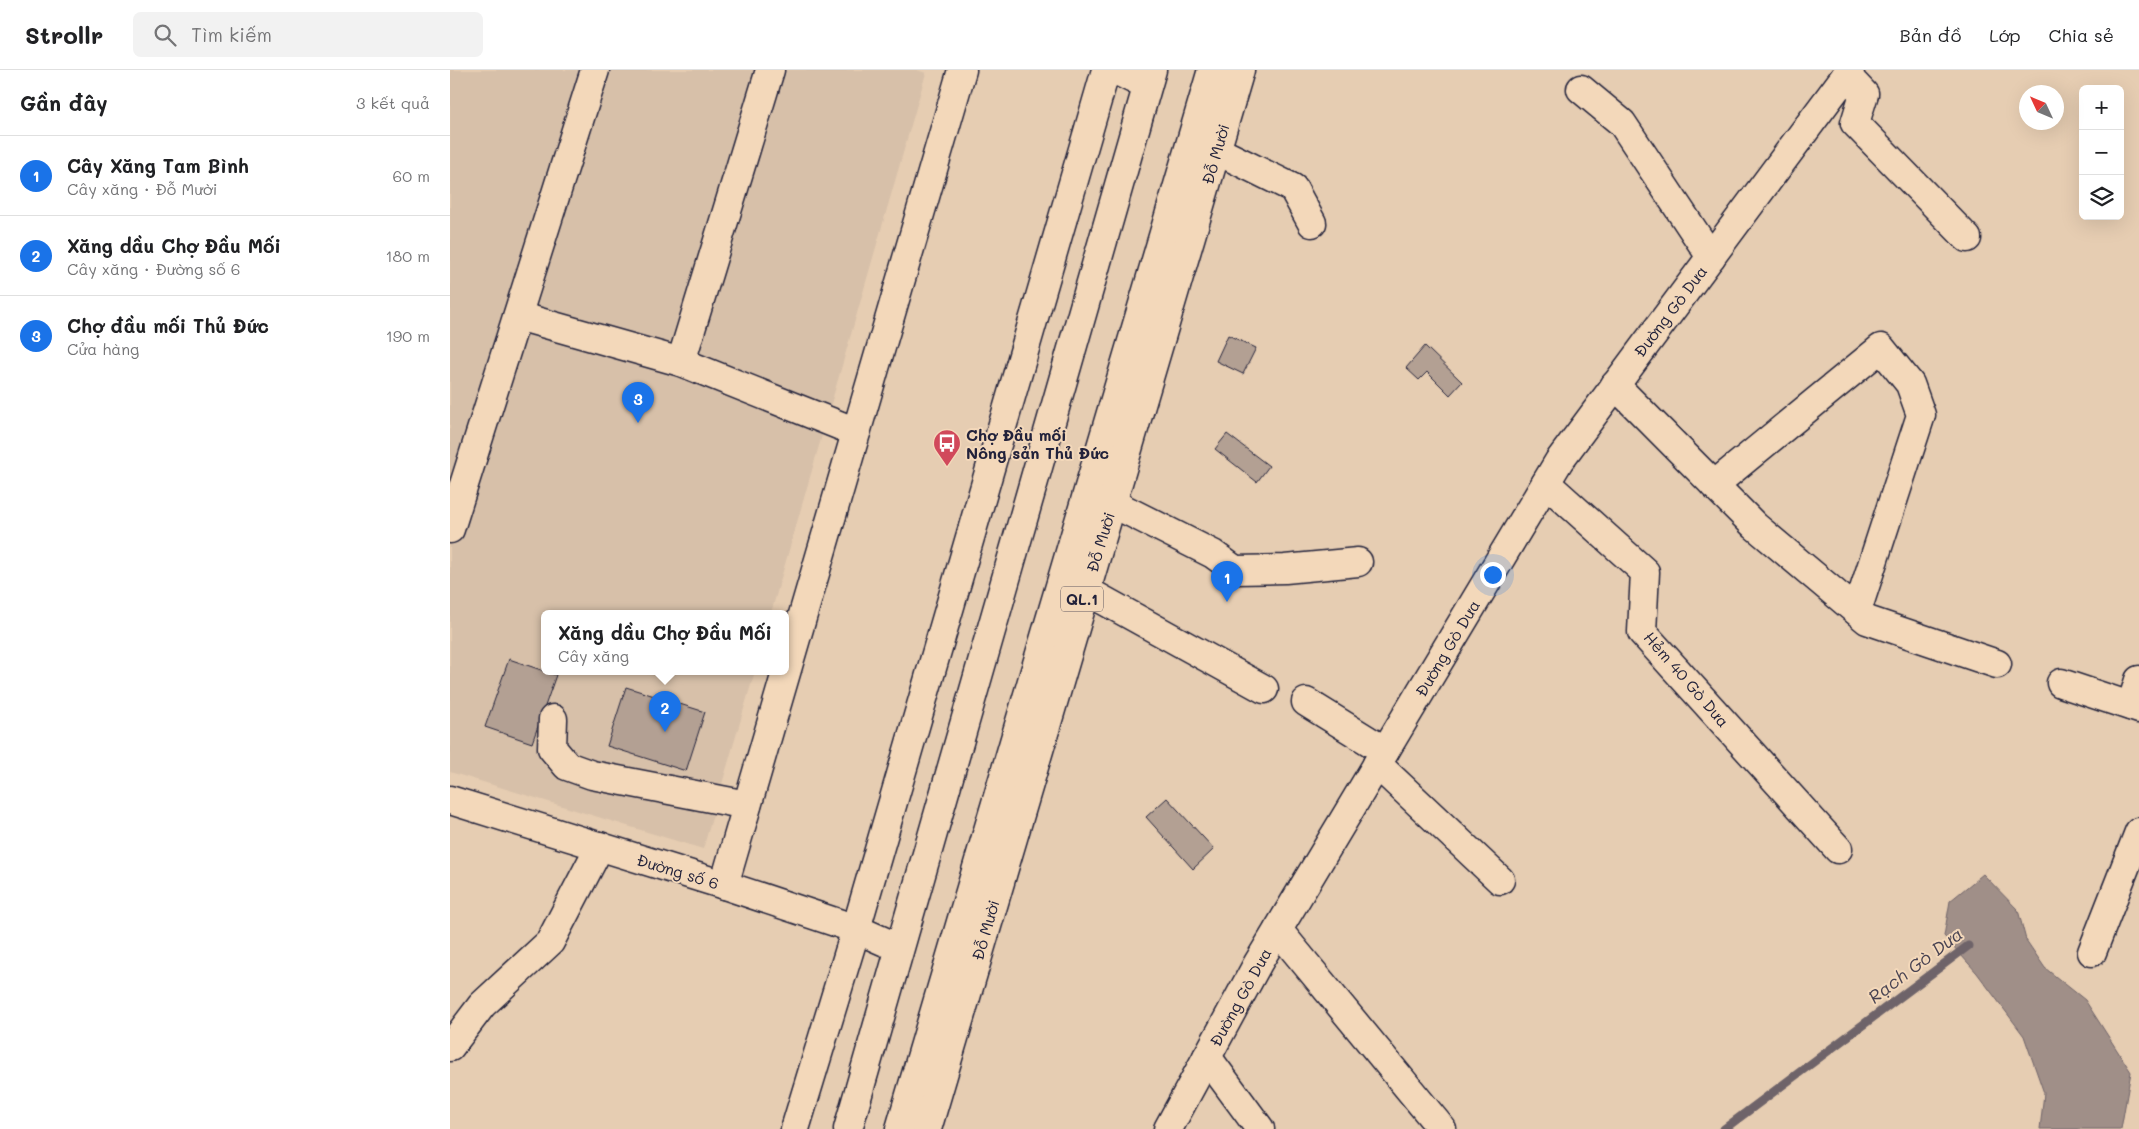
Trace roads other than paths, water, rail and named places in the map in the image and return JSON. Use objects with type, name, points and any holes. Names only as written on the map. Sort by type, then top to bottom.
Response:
[{"type":"main road","points":[[450,529],[595,70]]},
{"type":"main road","points":[[681,362],[770,70]]},
{"type":"main road","points":[[789,661],[962,70]]},
{"type":"main road","points":[[795,1129],[856,929],[1106,70]]},
{"type":"main road","points":[[848,1129],[1150,78],[1115,70]]},
{"type":"main road","name":"Đỗ Mười","points":[[927,1129],[1073,585],[1087,493],[1212,70]]},
{"type":"main road","name":"Đỗ Mười","points":[[900,1129],[1073,585],[1112,503],[1240,70]]},
{"type":"main road","points":[[1848,72],[1864,94],[1855,123],[1967,238]]},
{"type":"main road","name":"Đường Gò Dưa","points":[[1168,1129],[1278,930],[1559,461],[1848,72]]},
{"type":"main road","points":[[1581,89],[1622,122],[1711,257]]},
{"type":"main road","points":[[1216,150],[1293,188],[1312,223]]},
{"type":"main road","points":[[518,316],[681,362],[856,432]]},
{"type":"main road","points":[[1714,485],[1881,348],[1910,384],[1921,414],[1857,610]]},
{"type":"main road","points":[[1615,385],[1755,526],[1868,620],[1998,664]]},
{"type":"main road","name":"Hẻm 40 Gò Dưa","points":[[1546,483],[1645,572],[1642,632],[1838,849]]},
{"type":"main road","points":[[1087,493],[1112,503],[1212,554],[1235,570],[1285,569],[1358,562]]},
{"type":"main road","points":[[1073,585],[1264,689]]},
{"type":"main road","points":[[724,885],[785,675]]},
{"type":"main road","points":[[2061,684],[2135,707],[2139,680]]},
{"type":"main road","points":[[1306,702],[1381,758],[1500,880]]},
{"type":"main road","points":[[553,719],[552,748],[567,766],[592,775],[747,805]]},
{"type":"main road","name":"Đường số 6","points":[[452,800],[724,885],[856,929],[899,948]]},
{"type":"main road","points":[[2092,952],[2139,832]]},
{"type":"main road","points":[[450,1047],[482,1005],[550,942],[600,846]]},
{"type":"main road","points":[[1278,930],[1442,1129]]},
{"type":"main road","points":[[1207,1057],[1260,1129]]},
{"type":"waterway","name":"Rạch Gò Dưa","points":[[1724,1129],[1968,946]]},
{"type":"place","name":"Chợ đầu mối Thủ Đức","points":[[638,423]]},
{"type":"place","name":"Chợ Đầu mối Nông sản Thủ Đức","points":[[947,467]]},
{"type":"place","name":"Cây Xăng Tam Bình","points":[[1227,602]]},
{"type":"place","name":"Xăng dầu Chợ Đầu Mối","points":[[665,732]]}]
